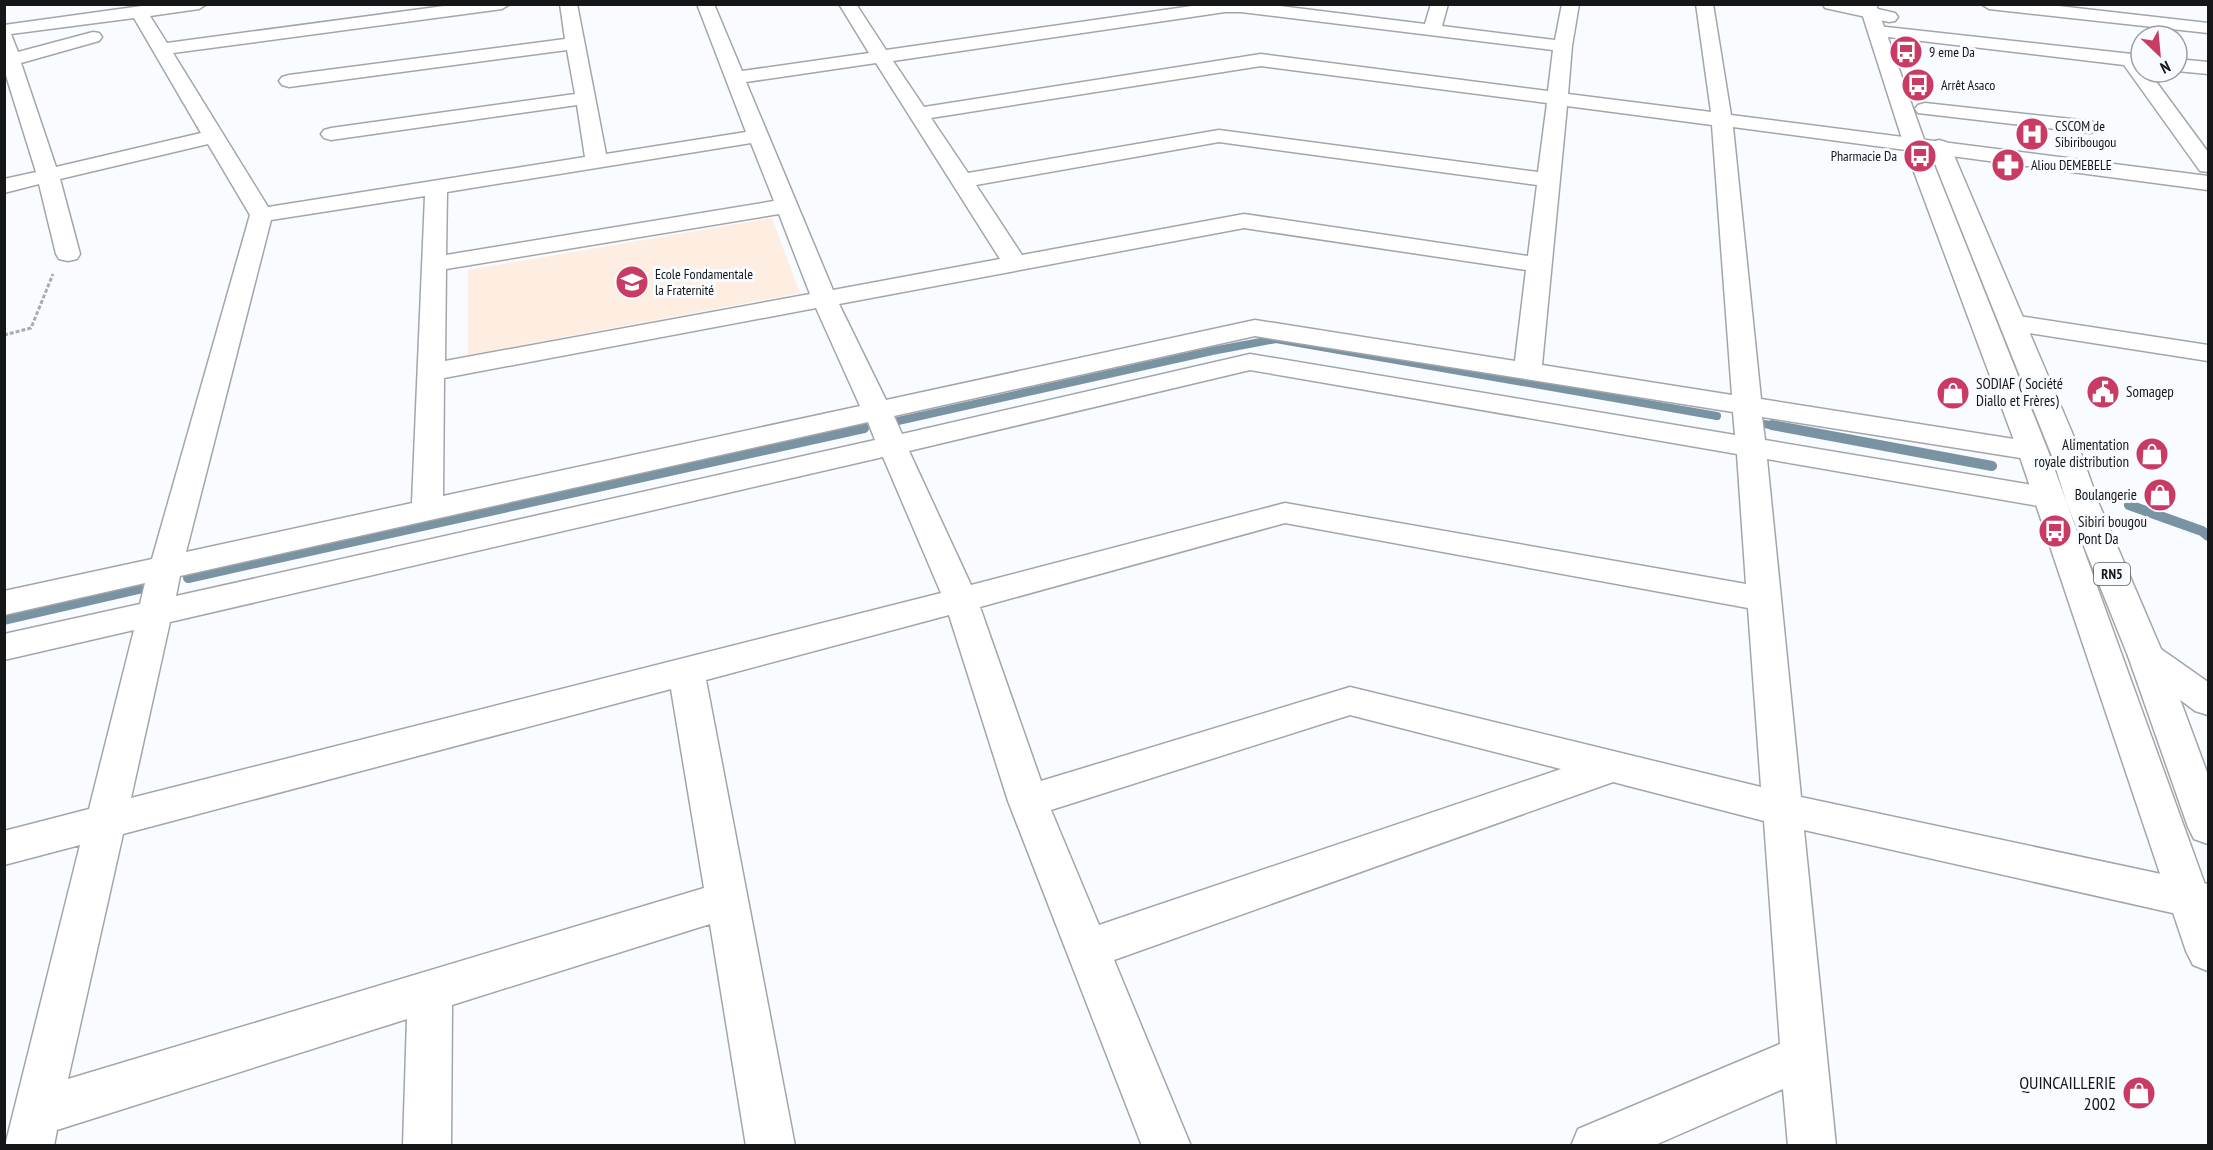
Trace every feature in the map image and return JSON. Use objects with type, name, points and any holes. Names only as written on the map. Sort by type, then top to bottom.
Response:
[{"type":"main road","points":[[4,30],[146,14],[199,4]]},
{"type":"main road","points":[[162,49],[502,4]]},
{"type":"main road","points":[[568,4],[597,162]]},
{"type":"main road","points":[[705,4],[824,298],[961,600],[1028,801],[1167,1146]]},
{"type":"main road","points":[[1432,30],[1440,4]]},
{"type":"main road","points":[[1528,369],[1563,46],[1571,4]]},
{"type":"main road","points":[[1704,4],[1722,119],[1812,1146]]},
{"type":"main road","points":[[1831,4],[1881,17],[2129,59]]},
{"type":"main road","points":[[1989,4],[2205,31]]},
{"type":"main road","points":[[2181,4],[2205,31]]},
{"type":"main road","points":[[854,6],[880,56],[1015,263]]},
{"type":"main road","points":[[734,78],[1154,11],[1225,7],[1285,8],[1432,30],[1563,46]]},
{"type":"main road","points":[[33,1129],[166,567],[261,216],[162,49],[146,14]]},
{"type":"main road","points":[[11,60],[83,39],[146,14]]},
{"type":"main road","name":"RN5","points":[[1881,17],[1925,109],[2012,323],[2146,656],[2208,827]]},
{"type":"main road","name":"RN5","points":[[1881,17],[1915,145],[2033,450],[2200,902],[2208,951]]},
{"type":"main road","points":[[4,38],[48,176],[68,254]]},
{"type":"main road","points":[[289,81],[575,43]]},
{"type":"main road","points":[[918,114],[1248,60],[1557,97],[2208,183]]},
{"type":"main road","points":[[2189,66],[2208,68]]},
{"type":"main road","points":[[2152,84],[2208,166]]},
{"type":"main road","points":[[332,134],[585,98]]},
{"type":"main road","points":[[1925,109],[2090,127]]},
{"type":"main road","points":[[4,186],[214,136]]},
{"type":"main road","points":[[261,216],[758,136]]},
{"type":"main road","points":[[962,181],[1219,136],[1548,180]]},
{"type":"main road","points":[[427,510],[436,188]]},
{"type":"main road","points":[[434,264],[786,206]]},
{"type":"main road","points":[[431,372],[1244,221],[1539,265]]},
{"type":"main road","points":[[2012,323],[2208,352]]},
{"type":"main road","points":[[4,603],[1255,328],[2033,450]]},
{"type":"main road","points":[[4,647],[891,446],[1250,362],[2050,498]]},
{"type":"main road","points":[[4,848],[961,600],[1285,513],[1764,599]]},
{"type":"main road","points":[[2146,656],[2208,701]]},
{"type":"main road","points":[[686,670],[771,1146]]},
{"type":"main road","points":[[1028,801],[1350,701],[1782,809],[2200,902]]},
{"type":"main road","points":[[1088,949],[1612,767]]},
{"type":"main road","points":[[33,1129],[430,991],[727,900]]},
{"type":"main road","points":[[427,1146],[430,991]]},
{"type":"main road","points":[[1595,1146],[1804,1057]]},
{"type":"path","points":[[4,335],[31,328],[55,271],[68,254]]},
{"type":"shaded area","name":"Ecole Fondamentale la Fraternité","points":[[772,218],[800,293],[468,355],[468,270]]},
{"type":"waterway","points":[[898,421],[1212,351],[1276,339],[1717,416]]},
{"type":"waterway","points":[[1759,423],[1781,427]]},
{"type":"waterway","points":[[1772,425],[1992,466]]},
{"type":"waterway","points":[[188,578],[864,428]]},
{"type":"waterway","points":[[2129,505],[2202,531],[2208,536]]},
{"type":"waterway","points":[[4,620],[139,589]]},
{"type":"place","name":"9 eme Da","points":[[1906,52]]},
{"type":"place","name":"Arrêt Asaco","points":[[1918,85]]},
{"type":"place","name":"CSCOM de Sibiribougou","points":[[2032,134]]},
{"type":"place","name":"Pharmacie Da","points":[[1920,156]]},
{"type":"place","name":"Aliou DEMEBELE","points":[[2008,165]]},
{"type":"place","name":"Ecole Fondamentale la Fraternité","points":[[632,282]]},
{"type":"place","name":"Somagep","points":[[2103,392]]},
{"type":"place","name":"SODIAF ( Société Diallo et Frères)","points":[[1953,393]]},
{"type":"place","name":"Alimentation royale distribution","points":[[2152,454]]},
{"type":"place","name":"Boulangerie","points":[[2160,495]]},
{"type":"place","name":"Sibiri bougou Pont Da","points":[[2055,531]]},
{"type":"place","name":"QUINCAILLERIE 2002","points":[[2139,1093]]}]
